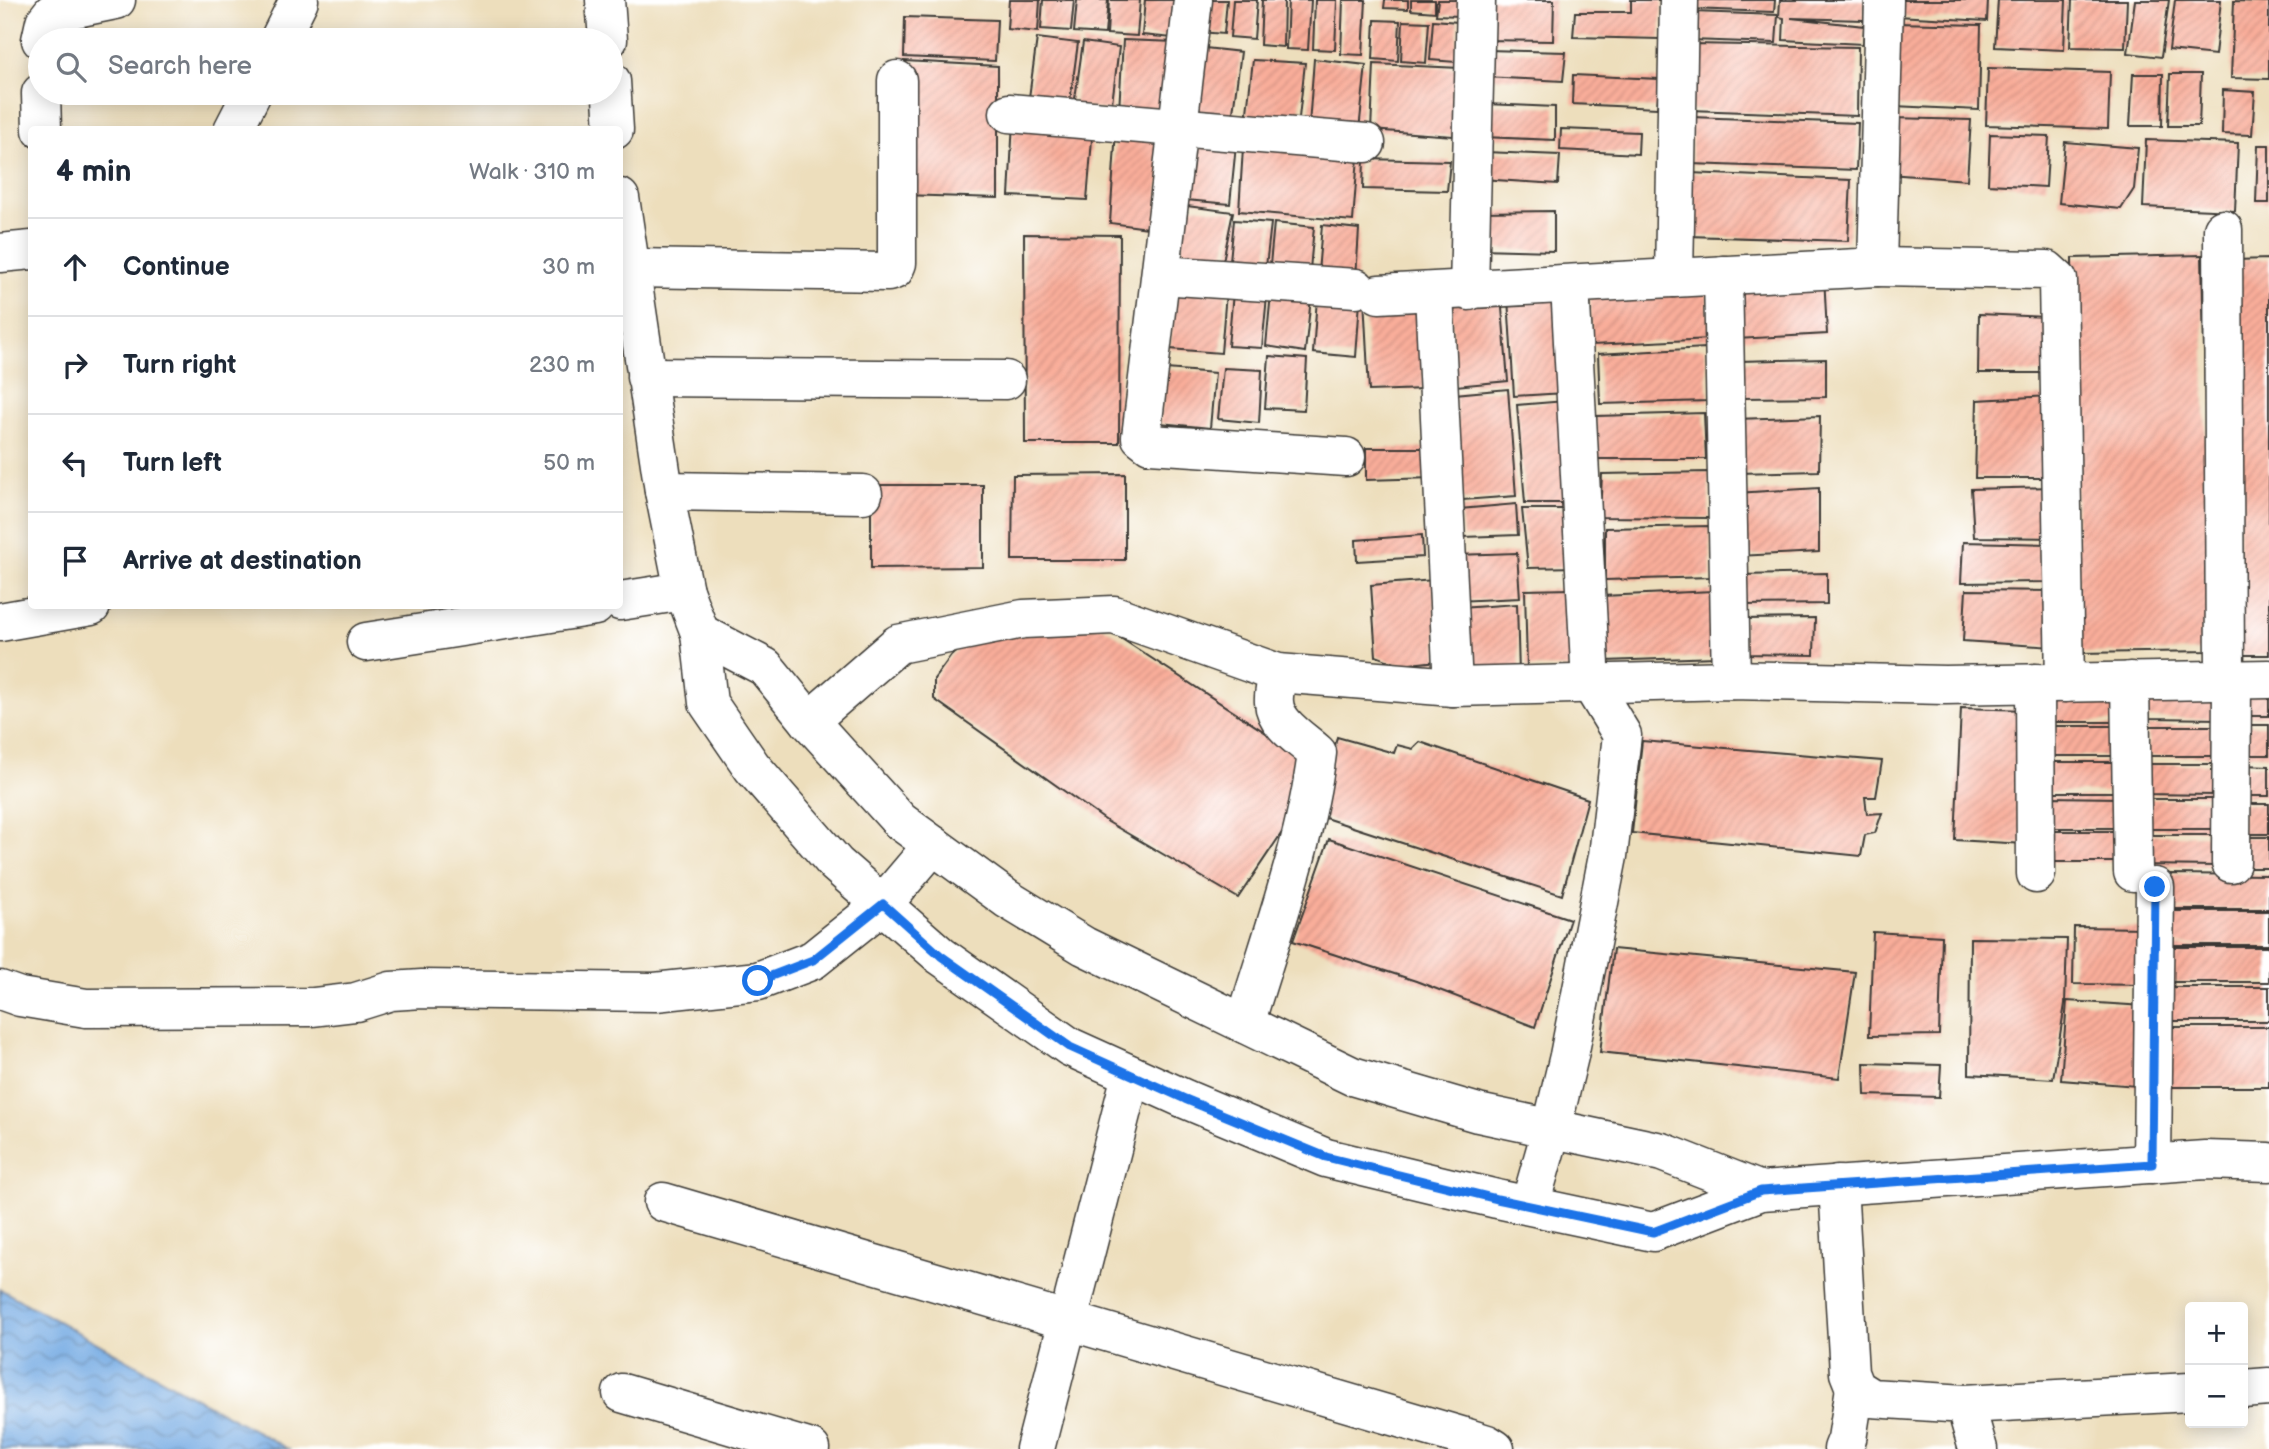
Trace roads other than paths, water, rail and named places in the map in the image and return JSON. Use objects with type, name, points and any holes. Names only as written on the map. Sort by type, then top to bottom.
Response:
[{"type":"street","points":[[43,28],[44,22],[52,13],[116,0]]},
{"type":"street","points":[[285,28],[299,0]]},
{"type":"street","points":[[605,0],[607,28]]},
{"type":"street","points":[[1193,0],[1141,437],[1150,444],[1346,457]]},
{"type":"street","points":[[1453,687],[1452,292],[1476,0]]},
{"type":"street","points":[[1674,278],[1679,0]]},
{"type":"street","points":[[1877,267],[1884,0]]},
{"type":"street","points":[[631,268],[894,270],[897,263],[897,80]]},
{"type":"street","points":[[41,105],[42,126]]},
{"type":"street","points":[[235,126],[246,105]]},
{"type":"street","points":[[612,105],[614,126]]},
{"type":"street","points":[[1009,113],[1366,143]]},
{"type":"street","points":[[623,217],[664,491],[684,591],[700,633],[708,703],[752,767],[836,864],[941,956],[1070,1047],[1326,1157],[1653,1232],[1761,1191],[2205,1160],[2269,1162]]},
{"type":"street","points":[[2223,229],[2231,863]]},
{"type":"street","points":[[0,253],[28,250]]},
{"type":"street","points":[[1161,275],[1368,291],[1452,292],[1877,267],[2047,270],[2057,280],[2050,683],[2036,874]]},
{"type":"street","points":[[1723,275],[1731,680]]},
{"type":"street","points":[[1530,1205],[1569,1056],[1608,856],[1622,735],[1591,684],[1570,285]]},
{"type":"street","points":[[646,377],[1006,380]]},
{"type":"street","points":[[664,491],[863,494]]},
{"type":"street","points":[[623,601],[684,591]]},
{"type":"street","points":[[0,622],[74,609]]},
{"type":"street","points":[[366,642],[576,609]]},
{"type":"street","points":[[809,721],[898,644],[1023,619],[1114,615],[1278,673],[1453,687],[1731,680],[1945,685],[2269,679]]},
{"type":"street","points":[[700,633],[765,667],[809,721],[900,821],[1007,899],[1084,946],[1352,1076],[1478,1113],[1662,1152],[1761,1191]]},
{"type":"street","points":[[1245,1024],[1298,847],[1314,782],[1317,753],[1280,723],[1274,703],[1278,673]]},
{"type":"street","points":[[2130,681],[2144,879],[2152,1164]]},
{"type":"street","points":[[0,990],[20,997],[86,1008],[313,1007],[356,1002],[391,991],[422,989],[655,992],[758,981],[813,960],[883,904],[933,845]]},
{"type":"street","points":[[1035,1449],[1131,1075]]},
{"type":"street","points":[[1838,1185],[1849,1373],[1855,1388],[1843,1449]]},
{"type":"street","points":[[663,1202],[1461,1436],[1495,1449]]},
{"type":"street","points":[[2248,1389],[2269,1387]]},
{"type":"street","points":[[1855,1388],[1871,1398],[1965,1404],[2185,1392]]},
{"type":"street","points":[[622,1393],[811,1449]]},
{"type":"street","points":[[1965,1404],[1978,1449]]},
{"type":"water","points":[[0,1289],[288,1449],[0,1449]]}]
